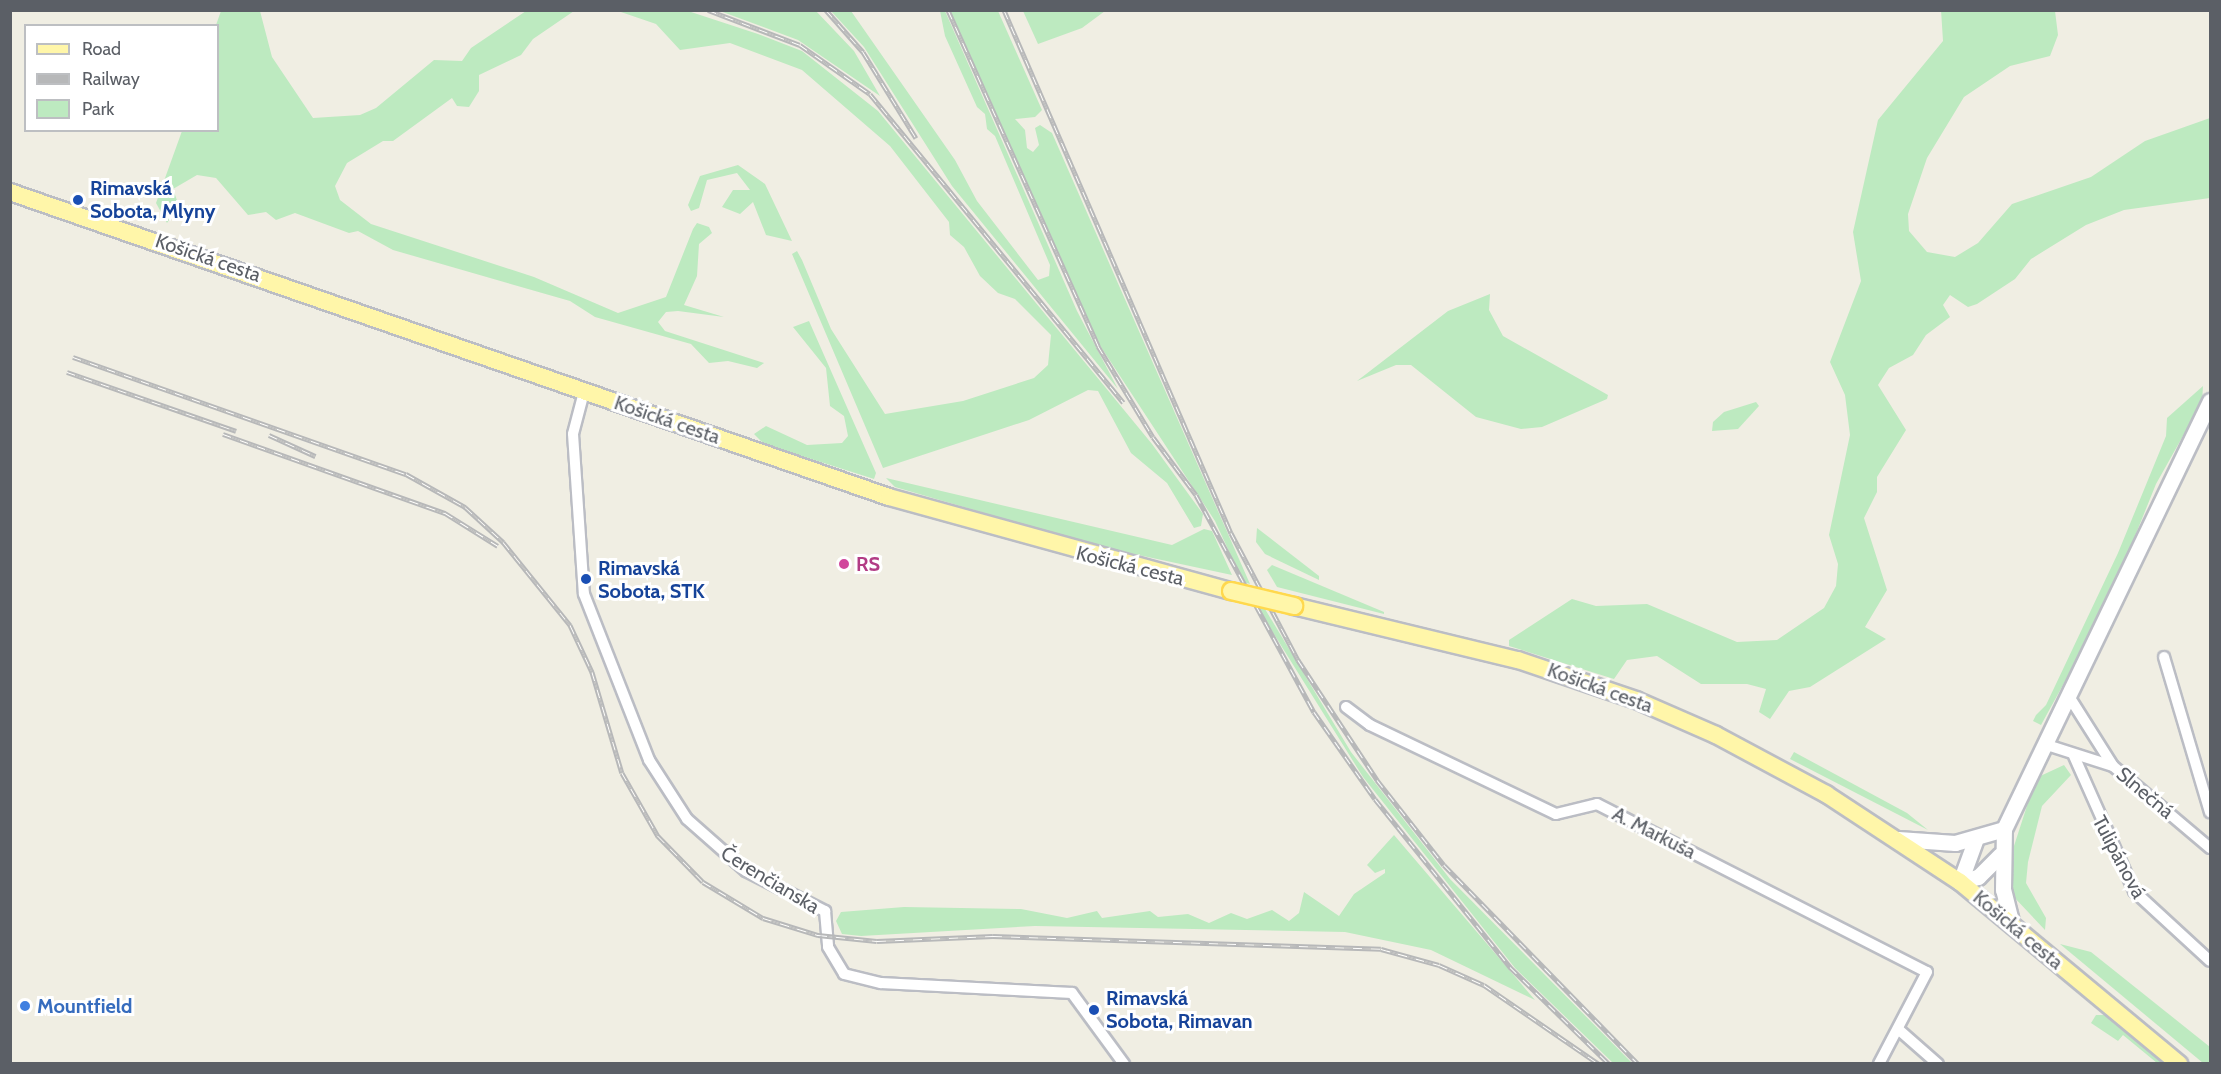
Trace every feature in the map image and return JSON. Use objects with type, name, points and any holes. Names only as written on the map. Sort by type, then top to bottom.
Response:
[{"type":"main road","name":"Košická cesta","points":[[10,192],[584,392],[977,524],[1231,591],[1479,649],[1636,700],[1756,755],[1898,838],[2011,921],[2179,1064]]},
{"type":"street","name":"Čerenčianska","points":[[584,392],[573,434],[584,594],[649,760],[687,819],[746,871],[825,911],[828,947],[844,974],[881,983],[1072,993],[1124,1064]]},
{"type":"street","points":[[2011,921],[2000,855],[2004,829],[2070,698],[2211,401]]},
{"type":"street","points":[[2164,657],[2211,812]]},
{"type":"street","name":"Slnečná","points":[[2070,698],[2113,766],[2211,848]]},
{"type":"street","name":"A. Markuša","points":[[1346,707],[1370,725],[1556,814],[1597,804],[1927,972],[1898,1029]]},
{"type":"street","points":[[2046,745],[2074,756],[2113,766]]},
{"type":"street","name":"Tulipánová","points":[[2074,756],[2134,891],[2211,961]]},
{"type":"street","points":[[1898,838],[1975,841],[2004,829]]},
{"type":"street","points":[[1960,882],[1975,841]]},
{"type":"street","points":[[1960,882],[1977,878],[2000,855]]},
{"type":"street","points":[[1879,1064],[1898,1029],[1938,1064]]},
{"type":"green space","points":[[1023,10],[1105,11],[1082,28],[1038,44]]},
{"type":"green space","points":[[1941,10],[2055,11],[2058,35],[2050,56],[2010,66],[1964,97],[1927,158],[1908,214],[1909,231],[1927,252],[1955,257],[1978,243],[2012,204],[2091,177],[2145,141],[2210,118],[2210,198],[2124,210],[2086,225],[2031,259],[2015,279],[1977,304],[1968,307],[1950,295],[1943,305],[1950,317],[1926,335],[1913,355],[1889,368],[1878,385],[1906,430],[1877,477],[1877,492],[1864,518],[1887,590],[1865,627],[1886,639],[1810,687],[1789,691],[1770,719],[1759,712],[1766,689],[1747,684],[1701,684],[1657,656],[1627,660],[1614,679],[1509,646],[1509,640],[1572,599],[1596,606],[1647,604],[1737,642],[1777,640],[1824,608],[1836,586],[1838,564],[1829,535],[1850,435],[1845,395],[1830,362],[1861,281],[1853,232],[1878,120],[1943,41]]},
{"type":"green space","points":[[221,11],[260,11],[272,57],[313,118],[360,115],[376,108],[434,60],[462,61],[471,48],[526,11],[574,11],[533,39],[521,55],[479,75],[479,91],[469,107],[457,106],[452,98],[393,141],[383,141],[347,163],[335,186],[340,200],[371,224],[534,277],[618,313],[666,297],[693,229],[697,223],[709,227],[712,233],[699,244],[697,276],[684,305],[724,317],[678,311],[666,312],[658,322],[665,331],[764,363],[757,368],[728,361],[709,363],[691,344],[595,317],[570,301],[393,250],[358,231],[349,233],[295,213],[276,220],[266,212],[248,215],[216,178],[197,175],[173,189],[179,206],[167,223],[156,203],[182,132],[219,132],[219,24],[216,24]]},
{"type":"green space","points":[[618,11],[688,11],[758,34],[802,51],[878,111],[1152,444],[1203,514],[1201,526],[1194,528],[1167,483],[1131,453],[1098,391],[1088,390],[1029,420],[883,468],[792,254],[797,251],[831,329],[885,414],[963,401],[1034,378],[1048,365],[1051,335],[1015,299],[998,293],[980,276],[964,247],[950,235],[949,222],[890,146],[802,70],[730,43],[680,50],[656,24]]},
{"type":"green space","points":[[720,11],[816,11],[854,51],[880,96],[798,40]]},
{"type":"green space","points":[[831,11],[851,11],[955,160],[977,201],[1038,280],[1049,276],[1050,265],[995,136],[987,129],[985,114],[977,107],[945,36],[940,11],[945,11],[1077,311],[1118,389],[952,186],[864,47]]},
{"type":"green space","points":[[950,11],[998,11],[1042,110],[1035,117],[1015,119],[1025,130],[1027,148],[1033,152],[1039,145],[1035,128],[1040,125],[1052,133],[1250,584],[1243,582],[1215,521],[1099,344]]},
{"type":"green space","points":[[738,165],[765,184],[792,241],[766,235],[753,202],[740,214],[722,207],[733,190],[750,190],[737,173],[707,180],[699,208],[691,211],[688,205],[700,176]]},
{"type":"green space","points":[[1490,294],[1489,310],[1503,336],[1608,395],[1607,399],[1542,427],[1521,429],[1476,417],[1411,365],[1396,365],[1357,381],[1448,311]]},
{"type":"green space","points":[[809,321],[876,473],[874,479],[764,444],[754,434],[766,426],[807,445],[842,443],[848,436],[844,416],[830,406],[826,368],[793,327]]},
{"type":"green space","points":[[2203,386],[2202,402],[2156,484],[2108,603],[2041,725],[2033,721],[2046,705],[2118,553],[2166,436],[2167,418]]},
{"type":"green space","points":[[1756,402],[1759,406],[1738,429],[1712,431],[1713,422],[1724,412]]},
{"type":"green space","points":[[886,478],[1172,545],[1204,529],[1212,531],[1232,575],[1101,547],[895,487]]},
{"type":"green space","points":[[1257,528],[1319,576],[1319,580],[1265,554],[1256,542]]},
{"type":"green space","points":[[1272,565],[1384,612],[1384,614],[1277,587],[1267,570]]},
{"type":"green space","points":[[1257,607],[1265,609],[1351,752],[1450,879],[1632,1063],[1613,1063],[1515,968],[1363,777]]},
{"type":"green space","points":[[1794,752],[1907,813],[1928,830],[1790,759]]},
{"type":"green space","points":[[2064,765],[2071,775],[2042,806],[2028,862],[2026,883],[2046,918],[2045,930],[2012,895],[2013,849],[2036,778]]},
{"type":"green space","points":[[1394,835],[1535,1000],[1431,950],[1345,932],[1035,926],[861,936],[842,934],[836,921],[841,912],[904,907],[1021,909],[1067,918],[1097,911],[1102,918],[1150,911],[1158,917],[1188,914],[1209,923],[1231,913],[1247,919],[1272,910],[1289,921],[1299,913],[1304,892],[1339,916],[1354,894],[1385,873],[1385,869],[1375,873],[1367,865]]},
{"type":"green space","points":[[2060,944],[2091,952],[2210,1047],[2210,1063],[2203,1063]]},
{"type":"green space","points":[[2096,1015],[2107,1015],[2165,1063],[2157,1063],[2123,1035],[2118,1041],[2091,1023]]},
{"type":"railway","points":[[708,10],[800,45],[870,94],[1123,402]]},
{"type":"railway","points":[[826,10],[863,52],[916,138]]},
{"type":"railway","points":[[948,10],[1098,346],[1153,437],[1196,495],[1314,712],[1375,799],[1510,967],[1609,1064]]},
{"type":"railway","points":[[1004,10],[1231,533],[1298,660],[1377,780],[1444,865],[1638,1064]]},
{"type":"railway","points":[[73,357],[406,474],[465,507],[503,542],[570,625],[592,672],[622,773],[658,836],[703,882],[763,918],[818,935],[877,941],[993,936],[1381,949],[1439,965],[1484,985],[1599,1064]]},
{"type":"railway","points":[[67,372],[236,431]]},
{"type":"railway","points":[[223,434],[445,513],[498,546]]},
{"type":"railway","points":[[269,435],[315,456]]},
{"type":"place","name":"Rimavská Sobota, Mlyny","points":[[78,200]]},
{"type":"place","name":"RS","points":[[844,564]]},
{"type":"place","name":"Rimavská Sobota, STK","points":[[586,579]]},
{"type":"place","name":"Mountfield","points":[[25,1006]]},
{"type":"place","name":"Rimavská Sobota, Rimavan","points":[[1094,1010]]}]
